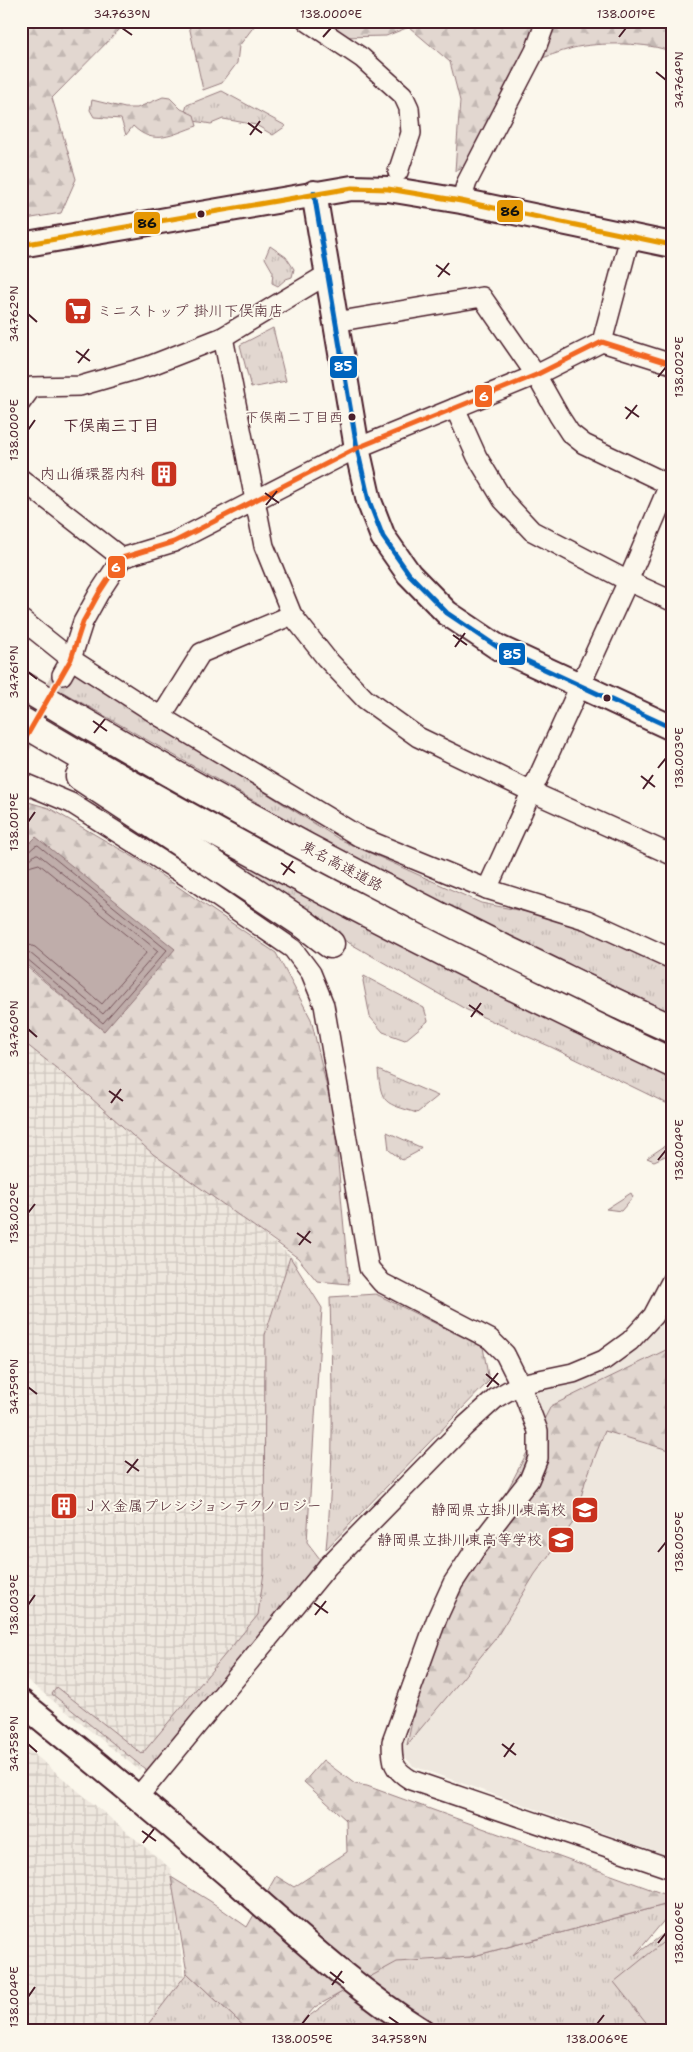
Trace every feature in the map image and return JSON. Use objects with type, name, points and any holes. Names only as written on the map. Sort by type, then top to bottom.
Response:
[{"type":"highway","name":"東名高速道路","points":[[26,687],[130,750],[323,857],[454,924],[672,1029]]},
{"type":"highway","name":"東名高速道路","points":[[21,721],[233,843],[514,988],[672,1063]]},
{"type":"highway","points":[[21,738],[304,924],[330,944]]},
{"type":"street","points":[[307,21],[362,58],[404,95],[409,108],[411,133],[398,172]]},
{"type":"street","points":[[462,200],[467,182],[535,51],[546,21]]},
{"type":"street","points":[[21,244],[352,188],[388,189],[462,200],[672,245]]},
{"type":"street","points":[[314,193],[326,275],[357,448],[369,501],[383,537],[409,574],[447,613],[472,632],[498,648],[579,687],[672,728]]},
{"type":"street","points":[[602,342],[630,237]]},
{"type":"street","points":[[21,402],[32,387],[80,386],[148,366],[223,337],[326,275]]},
{"type":"street","points":[[335,322],[482,297],[536,374],[570,433],[584,444],[670,485],[487,889]]},
{"type":"street","points":[[223,337],[264,546],[292,614],[326,658],[365,699],[418,737],[532,792],[672,855]]},
{"type":"street","points":[[67,667],[83,622],[98,593],[122,558],[174,542],[357,448],[536,374],[602,342],[672,364]]},
{"type":"street","points":[[455,408],[477,458],[502,500],[532,531],[628,581],[672,601]]},
{"type":"street","points":[[21,478],[122,558]]},
{"type":"street","points":[[161,717],[201,653],[292,614]]},
{"type":"street","points":[[21,618],[67,667],[161,717],[360,837],[487,889],[587,920],[672,959]]},
{"type":"street","points":[[21,782],[71,803],[197,882],[293,949],[311,973],[324,1005],[369,1268],[382,1284],[490,1339],[505,1354],[520,1384],[538,1430],[538,1458],[529,1480],[474,1551],[449,1592],[437,1618],[392,1742],[392,1759],[398,1772],[411,1780],[672,1869]]},
{"type":"street","points":[[138,1797],[328,1566],[464,1427],[496,1398],[520,1384],[573,1373],[604,1360],[630,1340],[652,1316],[672,1280]]},
{"type":"street","points":[[21,1702],[138,1797],[327,1960],[389,2010],[422,2031]]},
{"type":"shaded area","points":[[21,1038],[297,1261],[270,1609],[139,1770],[21,1675]]},
{"type":"shaded area","name":"静岡県立掛川東高校","points":[[672,1280],[672,1857],[413,1766],[392,1742],[538,1445],[526,1383],[634,1345]]},
{"type":"shaded area","points":[[21,1743],[171,1869],[184,1978],[146,2031],[21,2031]]},
{"type":"green space","points":[[21,21],[128,21],[52,98],[76,179],[61,213],[26,219],[21,219]]},
{"type":"green space","points":[[188,21],[258,21],[239,46],[237,63],[222,83],[203,90]]},
{"type":"green space","points":[[321,21],[540,21],[466,165],[455,171],[460,101],[450,62],[409,27],[386,36],[340,37]]},
{"type":"green space","points":[[552,21],[672,21],[672,52],[651,46],[596,45],[573,48],[533,61]]},
{"type":"green space","points":[[222,91],[286,126],[273,135],[256,125],[235,121],[223,119],[211,124],[183,119],[187,105]]},
{"type":"green space","points":[[163,97],[170,98],[181,109],[194,115],[197,126],[172,135],[156,137],[148,136],[133,126],[126,135],[121,119],[94,117],[90,110],[92,100],[125,108],[137,108]]},
{"type":"green space","points":[[270,246],[286,257],[294,269],[292,277],[286,279],[278,286],[272,283],[273,272],[265,258]]},
{"type":"green space","points":[[273,328],[286,381],[251,388],[240,345]]},
{"type":"green space","points":[[74,669],[161,727],[339,839],[481,903],[590,924],[672,963],[672,1013],[448,907],[353,857],[61,691]]},
{"type":"green space","points":[[21,800],[49,808],[137,859],[276,953],[311,1019],[334,1118],[349,1284],[317,1281],[298,1258],[153,1154],[70,1079],[21,1040],[21,962],[104,1031],[36,838],[21,852]]},
{"type":"green space","points":[[217,850],[672,1076],[672,1106],[549,1046],[467,1010],[330,932]]},
{"type":"green space","points":[[364,976],[424,1008],[428,1021],[405,1040],[383,1032],[370,1017],[363,981]]},
{"type":"green space","points":[[378,1070],[438,1096],[417,1113],[391,1104],[383,1096]]},
{"type":"green space","points":[[387,1132],[421,1147],[417,1152],[402,1160],[389,1150]]},
{"type":"green space","points":[[672,1141],[672,1153],[654,1161],[647,1158]]},
{"type":"green space","points":[[631,1193],[633,1197],[621,1211],[606,1209]]},
{"type":"green space","points":[[290,1257],[322,1308],[307,1542],[320,1559],[254,1651],[150,1773],[52,1694],[57,1687],[142,1754],[258,1615],[264,1572],[265,1335]]},
{"type":"green space","points":[[376,1294],[483,1347],[489,1381],[326,1549],[332,1454],[330,1297]]},
{"type":"green space","points":[[672,1347],[672,1451],[605,1431],[585,1482],[575,1520],[535,1574],[496,1638],[407,1745],[429,1642],[551,1406]]},
{"type":"green space","points":[[323,1760],[355,1784],[367,1786],[672,1897],[672,1903],[470,1957],[397,1962],[315,2007],[294,2031],[249,2031],[187,1973],[171,1877],[247,1927],[276,1876],[294,1887],[347,1852],[346,1820],[304,1782]]},
{"type":"green space","points":[[672,1903],[672,1911],[635,1955],[672,1928],[672,2031],[294,2031],[304,2020],[391,1955],[470,1957]]},
{"type":"green space","points":[[672,1935],[672,2029],[669,2031],[653,2031],[614,1982]]},
{"type":"green space","points":[[187,1973],[249,2031],[143,2031]]},
{"type":"water","points":[[36,837],[175,949],[104,1031],[21,960],[21,852]]},
{"type":"tunnel","points":[[21,746],[62,675]]},
{"type":"transit line","name":"86","points":[[21,245],[352,188],[388,189],[461,201],[672,245]]},
{"type":"transit line","name":"85","points":[[314,193],[357,448],[369,501],[383,537],[409,574],[447,613],[499,648],[672,728]]},
{"type":"transit line","name":"6","points":[[21,746],[71,659],[83,622],[122,558],[174,542],[357,448],[536,375],[602,342],[672,364]]},
{"type":"place","name":"ミニストップ 掛川下俣南店","points":[[78,311]]},
{"type":"place","name":"下俣南二丁目西","points":[[352,417]]},
{"type":"place","name":"内山循環器内科","points":[[164,474]]},
{"type":"place","name":"ＪＸ金属プレシジョンテクノロジー","points":[[64,1506]]},
{"type":"place","name":"静岡県立掛川東高校","points":[[585,1510]]},
{"type":"place","name":"静岡県立掛川東高等学校","points":[[561,1540]]},
{"type":"district","name":"下俣南三丁目","points":[[111,425]]}]
